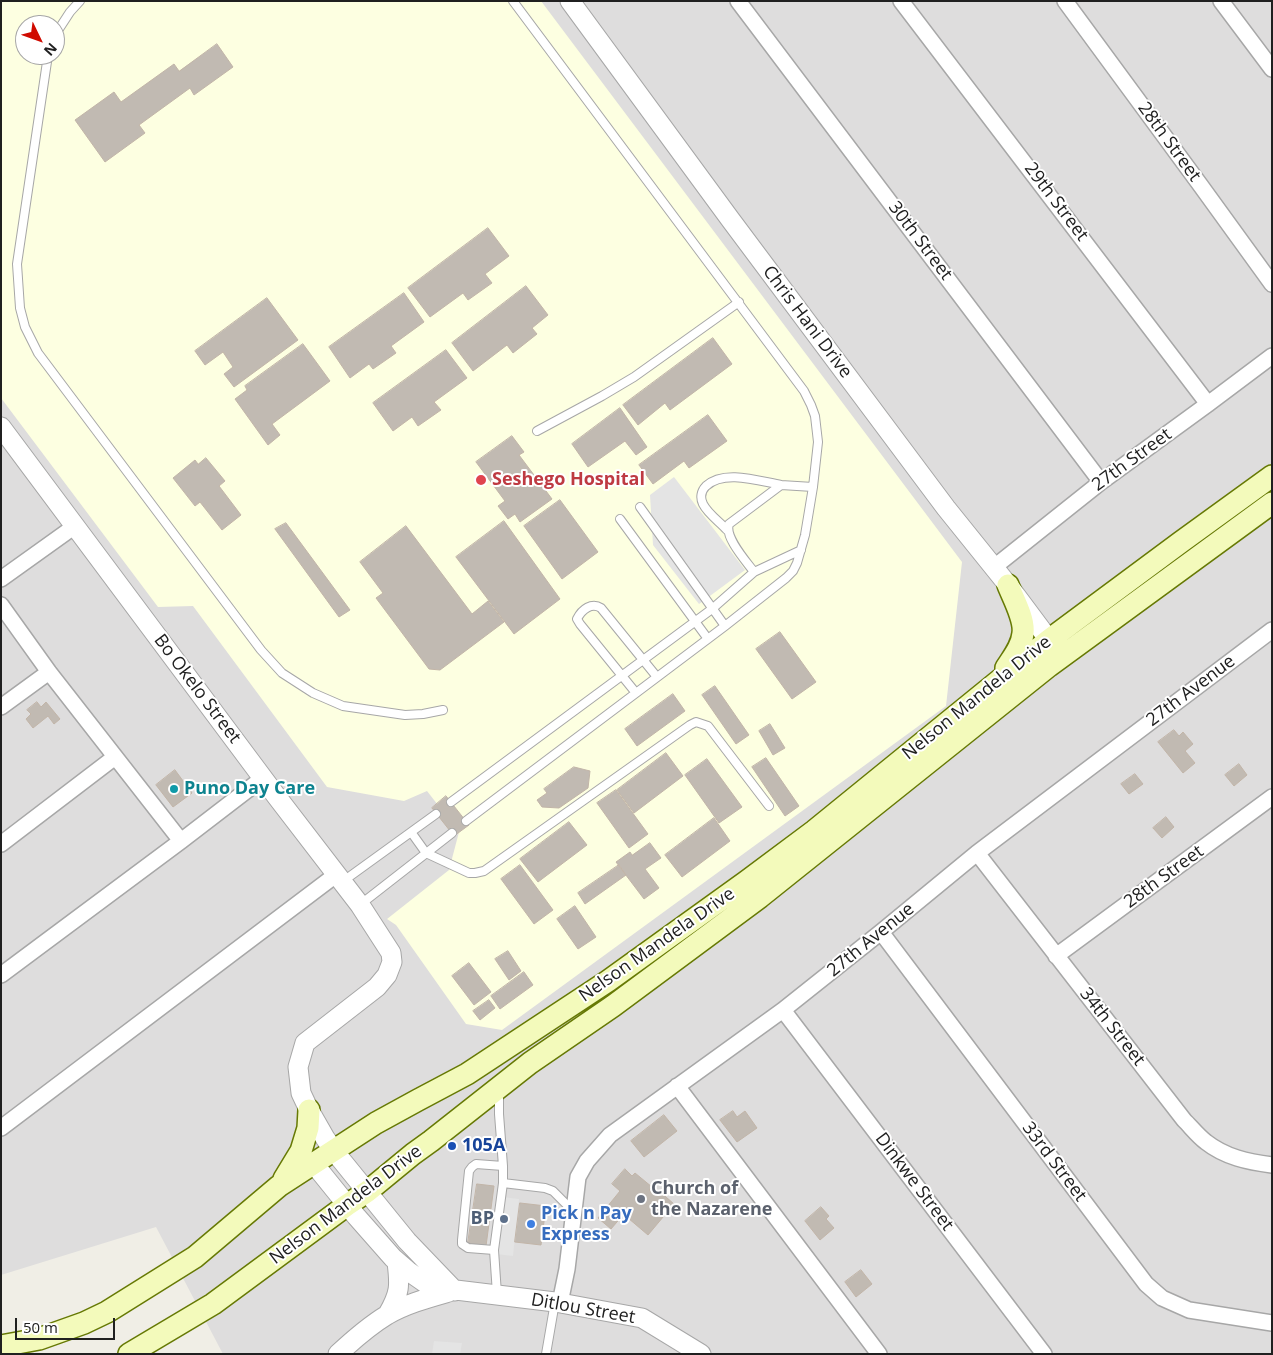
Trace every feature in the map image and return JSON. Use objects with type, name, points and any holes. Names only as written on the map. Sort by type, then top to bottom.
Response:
[{"type":"main road","name":"Nelson Mandela Drive","points":[[1,1346],[39,1340],[107,1312],[196,1257],[279,1186],[376,1124],[467,1074],[608,981],[748,881],[814,831],[1048,640],[1272,476]]},
{"type":"main road","name":"Nelson Mandela Drive","points":[[129,1354],[213,1304],[368,1191],[412,1154],[530,1063],[613,1006],[760,897],[1061,657],[1272,503]]},
{"type":"main road","points":[[1000,679],[1018,649],[1023,634],[1022,620],[1008,584]]},
{"type":"main road","points":[[279,1186],[301,1152],[308,1128],[309,1110]]},
{"type":"street","name":"30th Street","points":[[738,1],[1101,482]]},
{"type":"street","name":"29th Street","points":[[901,1],[1208,404]]},
{"type":"street","name":"28th Street","points":[[1065,1],[1272,284]]},
{"type":"street","points":[[1220,1],[1272,69]]},
{"type":"street","name":"Chris Hani Drive","points":[[575,3],[730,219],[946,508],[993,568],[1008,584],[1061,657]]},
{"type":"street","name":"27th Street","points":[[993,568],[1101,482],[1272,356]]},
{"type":"street","name":"Bo Okelo Street","points":[[1,427],[360,905],[391,952],[392,962],[387,975],[377,987],[305,1042],[298,1067],[301,1093],[309,1110]]},
{"type":"street","points":[[1,579],[75,526]]},
{"type":"street","points":[[1,605],[49,672],[181,841]]},
{"type":"street","name":"27th Avenue","points":[[558,1303],[567,1269],[578,1177],[587,1160],[610,1135],[783,1010],[977,853],[1272,630]]},
{"type":"street","points":[[1,707],[49,672]]},
{"type":"street","points":[[1,844],[115,757]]},
{"type":"street","points":[[1,975],[263,778]]},
{"type":"street","name":"28th Street","points":[[1056,956],[1269,804]]},
{"type":"street","name":"34th Street","points":[[977,853],[1184,1120],[1206,1142],[1229,1156],[1250,1162],[1272,1165]]},
{"type":"street","points":[[1,1128],[339,878]]},
{"type":"street","name":"33rd Street","points":[[881,932],[1146,1284],[1162,1298],[1189,1310],[1272,1323]]},
{"type":"street","name":"Dinkwe Street","points":[[783,1010],[1044,1354]]},
{"type":"street","points":[[677,1086],[879,1354]]},
{"type":"street","points":[[309,1110],[334,1151],[407,1241],[455,1290],[420,1300],[388,1314],[338,1354]]},
{"type":"street","name":"Ditlou Street","points":[[314,1164],[397,1262],[431,1287],[558,1303],[642,1318],[701,1354]]},
{"type":"street","points":[[388,1314],[398,1294],[400,1280],[397,1262]]},
{"type":"lane","points":[[65,20],[80,1]]},
{"type":"lane","points":[[466,821],[786,578],[793,570],[801,550],[813,487],[818,442],[817,428],[811,405],[804,391],[514,1]]},
{"type":"lane","points":[[47,65],[17,264],[20,308],[25,327],[38,354],[261,650],[282,673],[313,693],[343,706],[405,715],[443,710]]},
{"type":"lane","points":[[537,431],[634,377],[739,302]]},
{"type":"lane","points":[[754,572],[731,540],[728,530],[703,504],[702,493],[704,489],[714,480],[736,476],[781,485],[813,487]]},
{"type":"lane","points":[[728,530],[733,520],[781,485]]},
{"type":"lane","points":[[640,507],[725,626]]},
{"type":"lane","points":[[620,519],[708,639]]},
{"type":"lane","points":[[451,802],[695,621],[754,572],[801,550]]},
{"type":"lane","points":[[636,693],[580,624],[577,618],[591,605],[596,604],[601,608],[657,677]]},
{"type":"lane","points":[[411,832],[426,853],[469,873],[475,874],[484,871],[696,722],[708,726],[769,806]]},
{"type":"lane","points":[[339,878],[436,814]]},
{"type":"lane","points":[[360,905],[452,833]]},
{"type":"lane","points":[[496,1090],[499,1099],[503,1166],[503,1183],[494,1250],[497,1296]]},
{"type":"lane","points":[[494,1250],[468,1248],[462,1244],[462,1240],[472,1167],[476,1164],[503,1166]]},
{"type":"lane","points":[[503,1183],[545,1188],[553,1191],[573,1211]]},
{"type":"lane","points":[[546,1354],[558,1303]]},
{"type":"shaded area","points":[[1,1],[1272,1],[1272,1354],[223,1354],[156,1227],[1,1275]]},
{"type":"shaded area","name":"Seshego Hospital","points":[[1,1],[541,1],[962,562],[946,706],[502,1030],[466,1024],[396,925],[387,919],[449,870],[459,832],[427,791],[404,801],[327,787],[193,606],[158,607],[1,398]]},
{"type":"shaded area","points":[[674,477],[745,570],[699,604],[653,545],[650,495]]},
{"type":"shaded area","points":[[502,1197],[519,1199],[513,1256],[496,1254]]},
{"type":"shaded area","points":[[434,1341],[462,1343],[460,1354],[432,1354]]},
{"type":"building","points":[[217,44],[233,67],[194,95],[190,88],[139,125],[145,133],[105,162],[75,120],[114,92],[121,102],[174,64],[179,71]]},
{"type":"building","points":[[488,228],[509,256],[485,274],[492,283],[468,300],[463,293],[430,317],[408,288]]},
{"type":"building","points":[[526,286],[548,315],[532,328],[537,334],[513,353],[507,345],[473,371],[452,343]]},
{"type":"building","points":[[404,293],[424,322],[391,346],[396,353],[373,369],[369,364],[350,378],[329,347]]},
{"type":"building","points":[[267,298],[298,340],[234,387],[224,374],[233,367],[223,352],[205,365],[195,351]]},
{"type":"building","points":[[713,338],[732,364],[670,410],[665,403],[638,425],[623,405]]},
{"type":"building","points":[[303,344],[330,381],[272,424],[280,435],[268,445],[235,399],[247,390],[245,386]]},
{"type":"building","points":[[446,350],[467,378],[434,402],[441,410],[418,426],[412,417],[393,431],[373,403]]},
{"type":"building","points":[[620,408],[647,447],[636,455],[625,441],[588,467],[572,444]]},
{"type":"building","points":[[708,415],[727,441],[689,468],[684,461],[653,484],[639,465]]},
{"type":"building","points":[[512,436],[524,452],[519,455],[552,499],[520,522],[515,514],[508,519],[498,506],[505,501],[476,462]]},
{"type":"building","points":[[206,458],[225,481],[219,486],[241,515],[222,530],[200,502],[195,506],[173,478],[195,460],[198,464]]},
{"type":"building","points":[[560,500],[598,552],[562,579],[524,526]]},
{"type":"building","points":[[504,521],[560,599],[514,634],[456,557]]},
{"type":"building","points":[[286,523],[350,610],[339,617],[275,529]]},
{"type":"building","points":[[406,526],[472,614],[488,601],[504,622],[440,670],[429,669],[376,598],[383,593],[360,562]]},
{"type":"building","points":[[780,632],[816,682],[792,699],[756,649]]},
{"type":"building","points":[[715,686],[749,735],[736,744],[702,695]]},
{"type":"building","points":[[673,694],[685,711],[637,746],[625,729]]},
{"type":"building","points":[[37,702],[41,707],[46,702],[60,719],[54,724],[48,716],[33,728],[26,719],[31,714],[27,710]]},
{"type":"building","points":[[770,724],[785,748],[773,755],[759,731]]},
{"type":"building","points":[[1174,730],[1179,736],[1183,732],[1193,744],[1185,751],[1195,763],[1183,773],[1158,742]]},
{"type":"building","points":[[666,753],[683,776],[634,813],[617,790]]},
{"type":"building","points":[[766,758],[799,806],[785,816],[752,767]]},
{"type":"building","points":[[707,759],[742,807],[719,823],[685,775]]},
{"type":"building","points":[[1239,764],[1247,775],[1234,786],[1225,775]]},
{"type":"building","points":[[574,767],[590,771],[588,788],[559,808],[542,807],[537,800],[547,793],[544,789]]},
{"type":"building","name":"Puno Day Care","points":[[175,770],[192,793],[173,807],[156,785]]},
{"type":"building","points":[[1135,774],[1143,784],[1129,794],[1121,784]]},
{"type":"building","points":[[616,790],[648,834],[629,848],[597,803]]},
{"type":"building","points":[[446,796],[469,825],[454,836],[432,808]]},
{"type":"building","points":[[1166,817],[1174,827],[1162,838],[1153,828]]},
{"type":"building","points":[[714,818],[730,841],[682,877],[665,855]]},
{"type":"building","points":[[569,822],[587,845],[538,882],[520,859]]},
{"type":"building","points":[[650,843],[661,858],[645,869],[659,888],[644,899],[616,862],[630,852],[632,855]]},
{"type":"building","points":[[520,865],[553,910],[534,924],[501,879]]},
{"type":"building","points":[[619,865],[626,875],[585,904],[578,893]]},
{"type":"building","points":[[575,906],[596,937],[578,949],[557,919]]},
{"type":"building","points":[[508,951],[521,971],[509,980],[495,959]]},
{"type":"building","points":[[469,963],[491,992],[474,1005],[452,976]]},
{"type":"building","points":[[524,972],[533,985],[500,1009],[491,996]]},
{"type":"building","points":[[489,1000],[495,1008],[480,1020],[473,1011]]},
{"type":"building","points":[[733,1111],[737,1117],[745,1111],[757,1128],[737,1142],[720,1120]]},
{"type":"building","points":[[664,1115],[677,1131],[644,1157],[631,1141]]},
{"type":"building","name":"Church of the Nazarene","points":[[625,1169],[632,1176],[635,1173],[652,1187],[649,1190],[654,1194],[658,1190],[674,1204],[648,1235],[628,1218],[632,1213],[628,1209],[611,1229],[598,1218],[620,1191],[612,1184]]},
{"type":"building","points":[[477,1184],[494,1186],[486,1246],[468,1243]]},
{"type":"building","name":"Pick n Pay Express","points":[[520,1203],[546,1206],[541,1245],[515,1242]]},
{"type":"building","points":[[821,1207],[829,1216],[826,1219],[834,1228],[820,1240],[805,1221]]},
{"type":"building","points":[[861,1270],[872,1284],[856,1297],[845,1282]]},
{"type":"place","name":"Seshego Hospital","points":[[481,480]]},
{"type":"place","name":"Puno Day Care","points":[[174,789]]},
{"type":"place","name":"105A","points":[[452,1146]]},
{"type":"place","name":"Church of the Nazarene","points":[[641,1199]]},
{"type":"place","name":"BP","points":[[504,1219]]},
{"type":"place","name":"Pick n Pay Express","points":[[531,1224]]}]
